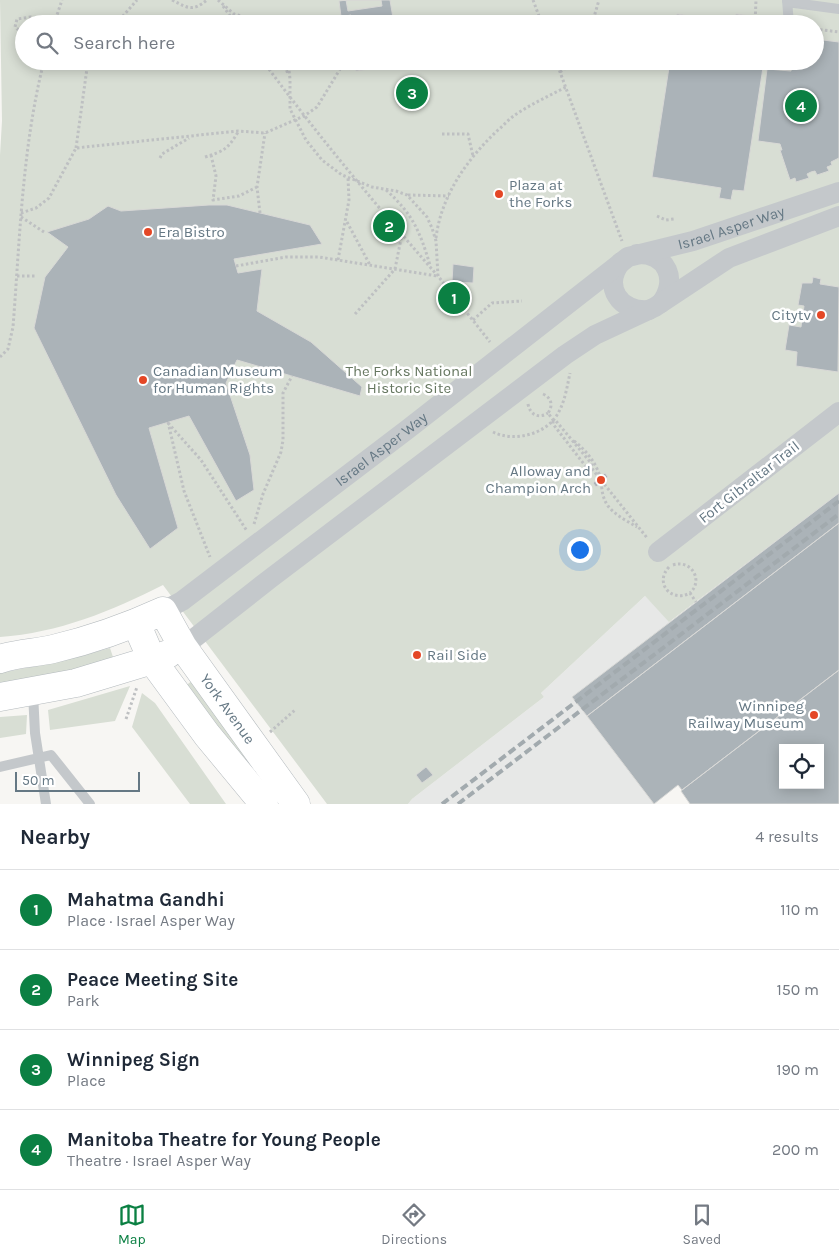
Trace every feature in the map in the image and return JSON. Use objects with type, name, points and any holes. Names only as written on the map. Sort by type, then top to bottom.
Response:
[{"type":"main road","name":"Israel Asper Way","points":[[2,657],[53,650],[136,624],[163,611]]},
{"type":"main road","name":"York Avenue","points":[[163,611],[184,647],[296,804]]},
{"type":"main road","name":"York Avenue","points":[[136,624],[145,671],[207,735],[264,804]]},
{"type":"main road","name":"Israel Asper Way","points":[[0,697],[145,671],[184,647]]},
{"type":"street","name":"Israel Asper Way","points":[[163,611],[182,601],[629,258],[694,241],[839,192]]},
{"type":"street","name":"Israel Asper Way","points":[[184,647],[475,423],[529,390],[595,335],[655,306],[729,258],[839,216]]},
{"type":"street","points":[[819,223],[839,227]]},
{"type":"street","points":[[654,257],[666,268],[670,282],[669,289],[655,306],[639,311],[632,309],[619,300],[614,291],[615,271],[629,258],[654,257]]},
{"type":"street","name":"Fort Gibraltar Trail","points":[[664,559],[837,417]]},
{"type":"lane","points":[[788,15],[787,1],[839,9]]},
{"type":"lane","points":[[33,692],[35,733],[46,804]]},
{"type":"lane","points":[[0,767],[51,755],[90,804]]},
{"type":"path","points":[[57,15],[62,0]]},
{"type":"path","points":[[124,15],[137,0]]},
{"type":"path","points":[[172,0],[188,8],[193,8],[207,0]]},
{"type":"path","points":[[533,0],[539,15]]},
{"type":"path","points":[[595,15],[599,0]]},
{"type":"path","points":[[755,15],[756,0]]},
{"type":"path","points":[[219,1],[238,15]]},
{"type":"path","points":[[219,1],[229,15]]},
{"type":"path","points":[[824,30],[839,32]]},
{"type":"path","points":[[0,357],[8,349],[12,334],[26,151],[42,70]]},
{"type":"path","points":[[21,215],[36,208],[50,198],[76,148],[87,70]]},
{"type":"path","points":[[270,70],[358,183],[438,276],[502,356]]},
{"type":"path","points":[[286,70],[290,80]]},
{"type":"path","points":[[289,70],[290,109],[295,121],[306,140],[332,169],[358,183],[386,190],[408,195],[449,196]]},
{"type":"path","points":[[76,148],[238,131],[265,134],[295,121],[317,107],[340,70]]},
{"type":"path","points":[[563,70],[560,72],[615,221]]},
{"type":"path","points":[[438,276],[436,241],[442,208],[460,173],[485,142],[514,116],[566,87]]},
{"type":"path","points":[[205,157],[230,146],[238,131]]},
{"type":"path","points":[[260,213],[257,187],[265,134]]},
{"type":"path","points":[[442,134],[468,134],[473,157]]},
{"type":"path","points":[[160,158],[162,154],[192,137]]},
{"type":"path","points":[[211,155],[216,176],[213,200],[239,196],[257,187]]},
{"type":"path","points":[[338,260],[349,200],[348,178]]},
{"type":"path","points":[[386,190],[400,203],[414,221],[430,267]]},
{"type":"path","points":[[408,195],[427,217],[436,241]]},
{"type":"path","points":[[21,215],[44,232]]},
{"type":"path","points":[[657,216],[666,220],[674,220]]},
{"type":"path","points":[[346,221],[370,265]]},
{"type":"path","points":[[355,314],[395,270],[402,234]]},
{"type":"path","points":[[236,266],[286,257],[319,258],[438,276]]},
{"type":"path","points":[[17,276],[35,276]]},
{"type":"path","points":[[473,320],[492,304],[522,301]]},
{"type":"path","points":[[475,423],[499,435],[514,437],[537,431],[553,420],[563,402],[572,365]]},
{"type":"path","points":[[254,525],[263,494],[281,452],[283,440],[283,393],[292,376]]},
{"type":"path","points":[[529,390],[548,397],[551,405],[548,413],[539,416],[531,412],[528,403],[529,390]]},
{"type":"path","points":[[548,413],[591,464],[600,480],[664,559],[666,570],[663,580],[666,590],[680,597],[694,590],[696,580],[693,570],[683,564],[664,559]]},
{"type":"path","points":[[553,420],[553,424],[588,468],[593,470]]},
{"type":"path","points":[[210,557],[184,491],[168,422],[201,460],[246,531]]},
{"type":"path","points":[[568,436],[592,459],[600,480],[602,496],[609,507],[640,529]]},
{"type":"path","points":[[690,593],[696,602]]},
{"type":"path","points":[[126,719],[145,671]]},
{"type":"path","points":[[267,734],[295,710]]},
{"type":"shaded area","points":[[839,493],[839,670],[682,790],[678,785],[653,804],[408,804],[544,697],[541,693],[645,596],[670,622]]},
{"type":"green space","name":"The Forks National Historic Site","points":[[0,0],[839,0],[839,493],[669,622],[645,596],[541,693],[544,697],[408,804],[327,804],[163,585],[124,604],[64,626],[22,635],[0,637],[0,155],[2,121]]},
{"type":"green space","points":[[110,648],[114,660],[89,669],[0,686],[0,673],[62,661]]},
{"type":"green space","points":[[192,681],[279,803],[276,804],[185,686]]},
{"type":"green space","points":[[130,686],[115,721],[50,730],[48,710]]},
{"type":"green space","points":[[142,693],[155,703],[226,804],[190,804],[132,727]]},
{"type":"green space","points":[[27,715],[26,734],[0,738],[0,717]]},
{"type":"building","points":[[346,0],[381,0],[382,6],[348,11]]},
{"type":"building","points":[[390,0],[392,15],[341,15],[339,1]]},
{"type":"building","points":[[824,40],[839,42],[839,158],[831,162],[832,165],[827,167],[829,171],[817,175],[815,171],[811,172],[807,174],[809,178],[796,182],[795,178],[790,180],[780,150],[782,150],[780,144],[758,141],[767,70],[824,70]]},
{"type":"building","points":[[669,70],[763,70],[744,191],[733,190],[731,200],[719,198],[721,188],[652,177]]},
{"type":"building","name":"Canadian Museum for Human Rights","points":[[227,205],[310,225],[322,244],[234,259],[238,273],[262,269],[257,311],[311,342],[362,387],[360,396],[237,360],[226,383],[250,455],[254,490],[236,501],[189,416],[149,428],[178,528],[150,549],[116,495],[34,328],[45,277],[68,247],[47,232],[89,219],[108,206],[121,211]]},
{"type":"building","points":[[453,264],[474,267],[473,283],[452,282]]},
{"type":"building","name":"Citytv","points":[[813,277],[821,279],[820,284],[839,287],[838,372],[796,366],[797,352],[785,350],[789,325],[801,327],[804,306],[798,305],[802,283],[812,283]]},
{"type":"building","name":"Alloway and Champion Arch","points":[[605,473],[608,477],[596,487],[593,483]]},
{"type":"building","points":[[839,493],[839,523],[587,716],[572,697]]},
{"type":"building","points":[[839,523],[839,670],[682,790],[678,785],[654,804],[587,716]]},
{"type":"building","points":[[839,670],[839,804],[690,804],[681,791]]},
{"type":"building","points":[[426,767],[433,775],[422,783],[416,775]]},
{"type":"railway","points":[[442,804],[839,501]]},
{"type":"railway","points":[[458,804],[839,514]]},
{"type":"place","name":"Winnipeg Sign","points":[[412,93]]},
{"type":"place","name":"Manitoba Theatre for Young People","points":[[801,106]]},
{"type":"place","name":"Plaza at the Forks","points":[[499,194]]},
{"type":"place","name":"Peace Meeting Site","points":[[389,226]]},
{"type":"place","name":"Era Bistro","points":[[148,232]]},
{"type":"place","name":"Mahatma Gandhi","points":[[454,298]]},
{"type":"place","name":"Citytv","points":[[821,315]]},
{"type":"place","name":"Canadian Museum for Human Rights","points":[[143,380]]},
{"type":"place","name":"Alloway and Champion Arch","points":[[601,480]]},
{"type":"place","name":"Rail Side","points":[[417,655]]},
{"type":"place","name":"Winnipeg Railway Museum","points":[[814,715]]}]
